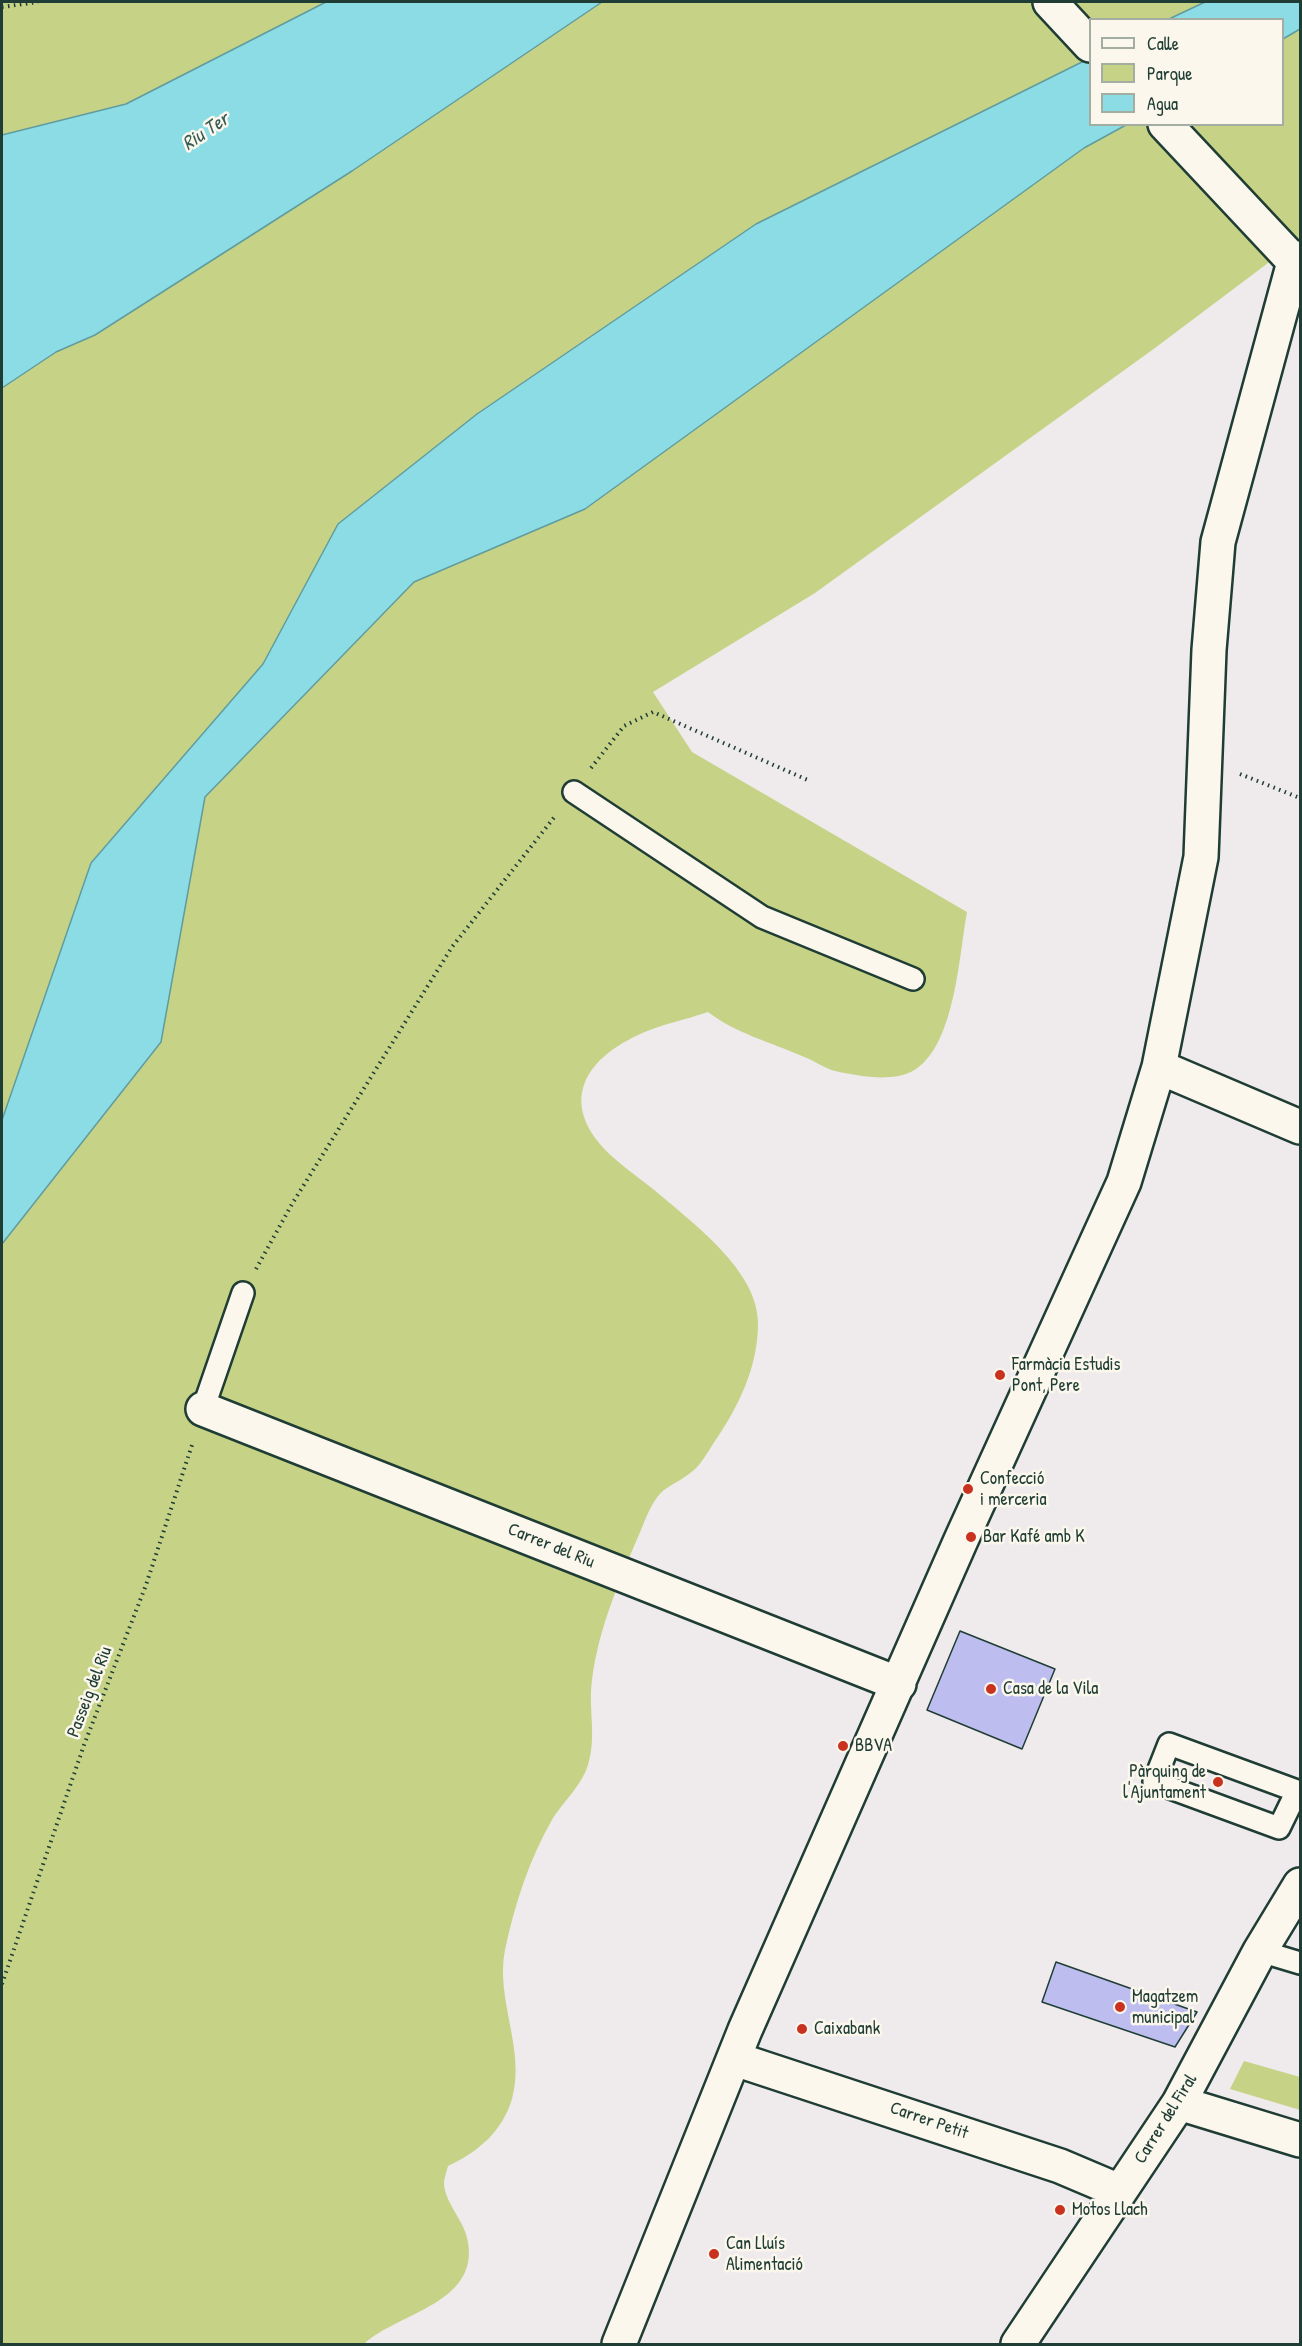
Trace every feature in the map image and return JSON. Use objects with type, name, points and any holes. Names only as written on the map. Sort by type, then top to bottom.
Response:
[{"type":"street","points":[[1050,2],[1089,44]]},
{"type":"street","points":[[619,2344],[745,2030],[1124,1182],[1159,1067],[1201,857],[1209,650],[1218,542],[1298,263],[1265,232],[1167,126]]},
{"type":"street","points":[[1159,1067],[1300,1127]]},
{"type":"street","name":"Carrer del Riu","points":[[203,1409],[899,1684]]},
{"type":"street","name":"Carrer del Firal","points":[[1018,2344],[1095,2233],[1119,2191],[1179,2103],[1260,1951],[1300,1885]]},
{"type":"street","name":"Carrer Petit","points":[[735,2059],[1049,2162],[1119,2191]]},
{"type":"street","points":[[1179,2103],[1300,2140]]},
{"type":"lane","points":[[574,792],[762,917],[913,979]]},
{"type":"lane","points":[[203,1409],[243,1293]]},
{"type":"lane","points":[[1169,1744],[1297,1791],[1293,1820],[1278,1828],[1154,1782],[1169,1744]]},
{"type":"lane","points":[[1260,1951],[1300,1963]]},
{"type":"path","points":[[2,7],[38,2]]},
{"type":"path","points":[[243,1293],[292,1204],[452,947],[624,726],[653,712],[810,781]]},
{"type":"path","points":[[1205,760],[1300,798]]},
{"type":"path","name":"Passeig del Riu","points":[[2,1984],[84,1745],[146,1585],[203,1409]]},
{"type":"green space","points":[[2,2],[326,2],[126,104],[2,135]]},
{"type":"green space","points":[[602,2],[1205,2],[1171,18],[1089,18],[1089,58],[756,224],[477,414],[338,524],[263,664],[91,863],[2,1120],[2,388],[56,352],[95,335],[352,171]]},
{"type":"green space","points":[[1300,29],[1300,239],[1155,348],[815,593],[653,692],[692,752],[967,912],[957,976],[946,1023],[937,1044],[926,1061],[911,1072],[894,1077],[884,1077],[835,1071],[741,1031],[708,1012],[647,1031],[617,1047],[589,1074],[583,1090],[582,1106],[587,1123],[598,1141],[615,1159],[694,1224],[738,1269],[755,1305],[758,1323],[757,1340],[745,1387],[731,1416],[697,1467],[657,1497],[645,1520],[619,1582],[595,1660],[591,1701],[592,1744],[588,1765],[577,1786],[553,1818],[530,1866],[518,1899],[505,1950],[503,1968],[515,2062],[512,2099],[508,2111],[495,2131],[479,2147],[448,2166],[444,2179],[447,2197],[466,2234],[469,2257],[463,2276],[451,2291],[435,2303],[379,2333],[364,2344],[2,2344],[2,1244],[161,1042],[205,797],[414,582],[585,509],[1084,148],[1124,126],[1284,126],[1284,38]]},
{"type":"green space","points":[[1244,2061],[1300,2077],[1300,2110],[1230,2089]]},
{"type":"water","name":"Riu Ter","points":[[326,2],[602,2],[352,171],[95,335],[56,352],[2,388],[2,135],[126,104]]},
{"type":"water","points":[[1205,2],[1300,2],[1300,29],[1284,38],[1284,18],[1171,18]]},
{"type":"water","points":[[1089,58],[1089,126],[1124,126],[1084,148],[585,509],[414,582],[205,797],[161,1042],[2,1244],[2,1120],[91,863],[263,664],[338,524],[477,414],[756,224]]},
{"type":"building","name":"Casa de la Vila","points":[[960,1631],[1055,1669],[1022,1749],[927,1710]]},
{"type":"building","name":"Magatzem municipal","points":[[1056,1962],[1197,2012],[1175,2047],[1042,2002]]},
{"type":"place","name":"Farmàcia Estudis Pont, Pere","points":[[1000,1375]]},
{"type":"place","name":"Confecció i merceria","points":[[968,1489]]},
{"type":"place","name":"Bar Kafé amb K","points":[[971,1537]]},
{"type":"place","name":"Casa de la Vila","points":[[991,1689]]},
{"type":"place","name":"BBVA","points":[[843,1746]]},
{"type":"place","name":"Pàrquing de l'Ajuntament","points":[[1218,1782]]},
{"type":"place","name":"Magatzem municipal","points":[[1120,2007]]},
{"type":"place","name":"Caixabank","points":[[802,2029]]},
{"type":"place","name":"Motos Llach","points":[[1060,2210]]},
{"type":"place","name":"Can Lluís Alimentació","points":[[714,2254]]}]
